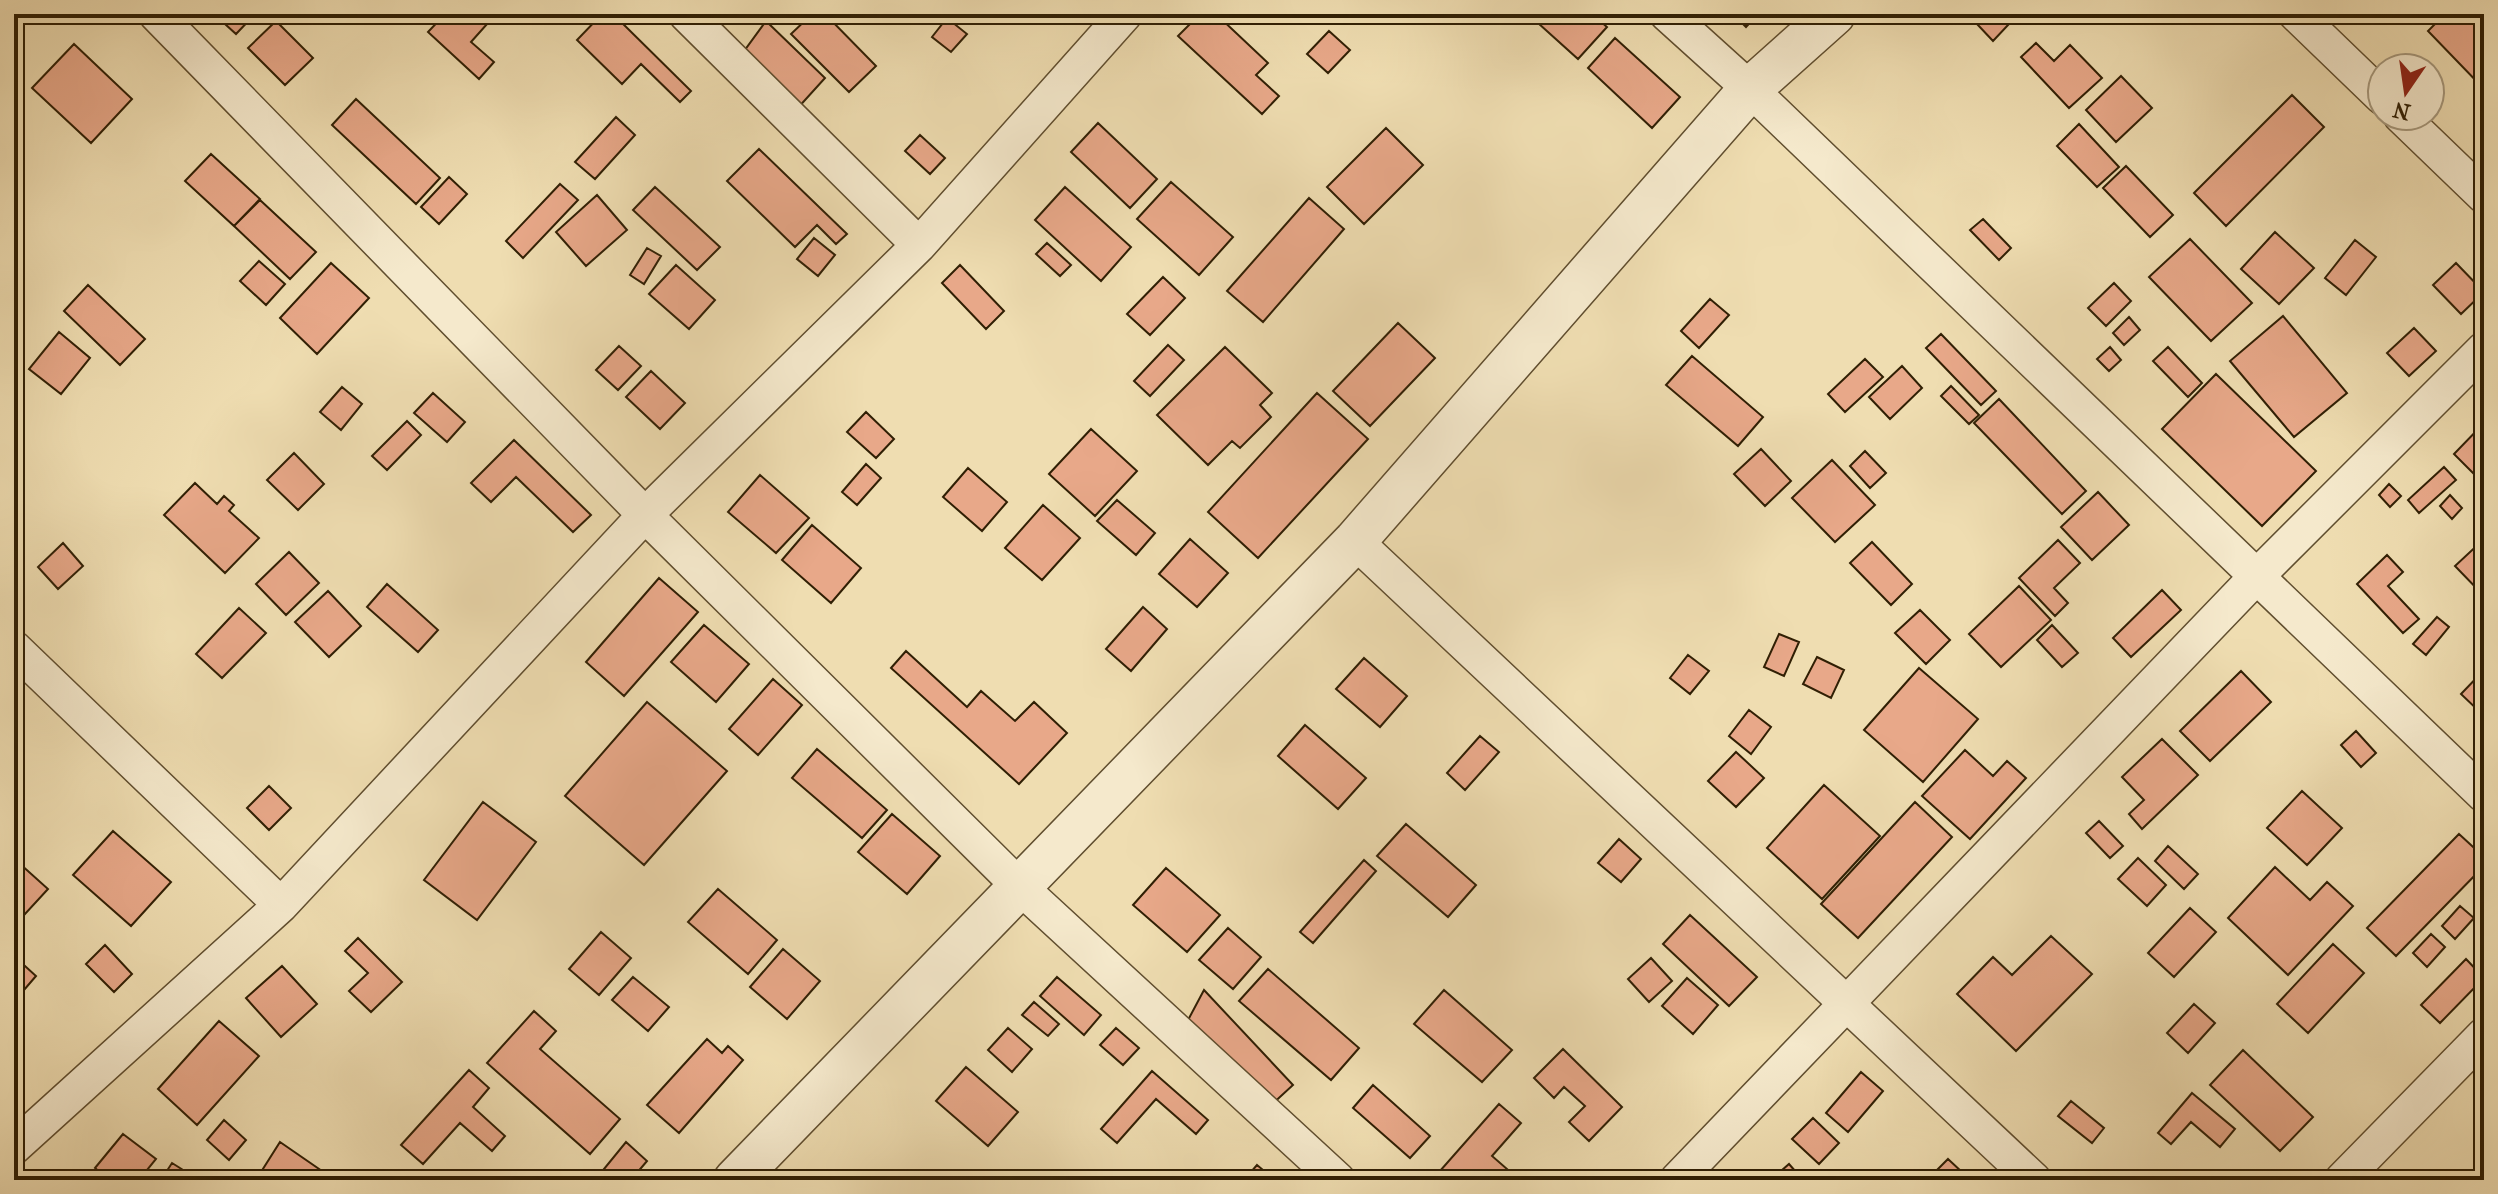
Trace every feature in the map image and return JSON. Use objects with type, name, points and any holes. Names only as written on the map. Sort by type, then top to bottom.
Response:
[{"type":"street","points":[[156,14],[645,515],[1020,887],[1338,1180]]},
{"type":"street","points":[[686,14],[919,245]]},
{"type":"street","points":[[14,1147],[281,905],[645,515],[919,245],[1125,14]]},
{"type":"street","points":[[1667,14],[1750,89],[2484,795]]},
{"type":"street","points":[[735,1180],[1355,541],[1750,89],[1834,14]]},
{"type":"street","points":[[2296,14],[2366,82]]},
{"type":"street","points":[[2418,132],[2484,196]]},
{"type":"street","points":[[1677,1180],[2258,575],[2484,349]]},
{"type":"street","points":[[1355,541],[2034,1180]]},
{"type":"street","points":[[14,648],[281,905]]},
{"type":"street","points":[[2342,1180],[2484,1035]]},
{"type":"building","points":[[214,14],[255,14],[236,34]]},
{"type":"building","points":[[445,14],[496,14],[471,42],[494,62],[479,79],[428,32]]},
{"type":"building","points":[[602,14],[613,14],[691,91],[680,102],[641,64],[622,84],[577,40]]},
{"type":"building","points":[[812,14],[825,14],[876,66],[849,92],[791,34]]},
{"type":"building","points":[[1200,14],[1216,14],[1268,63],[1256,75],[1279,96],[1262,114],[1178,36]]},
{"type":"building","points":[[1528,14],[1592,14],[1607,27],[1578,59]]},
{"type":"building","points":[[1733,14],[1758,14],[1746,27]]},
{"type":"building","points":[[1988,14],[2000,14],[2009,24],[1993,41],[1977,24]]},
{"type":"building","points":[[2445,14],[2472,14],[2484,27],[2484,89],[2428,31]]},
{"type":"building","points":[[947,18],[967,34],[951,52],[932,37]]},
{"type":"building","points":[[276,21],[313,58],[285,85],[248,48]]},
{"type":"building","points":[[766,21],[825,78],[796,110],[742,54]]},
{"type":"building","points":[[1329,31],[1350,50],[1328,73],[1307,54]]},
{"type":"building","points":[[1615,38],[1680,97],[1652,128],[1588,68]]},
{"type":"building","points":[[2036,43],[2054,61],[2070,45],[2102,78],[2069,108],[2021,57]]},
{"type":"building","points":[[74,44],[132,99],[91,143],[32,88]]},
{"type":"building","points":[[2121,76],[2152,108],[2116,142],[2086,110]]},
{"type":"building","points":[[2292,95],[2324,127],[2226,226],[2194,193]]},
{"type":"building","points":[[356,99],[440,178],[416,204],[332,125]]},
{"type":"building","points":[[616,117],[635,135],[595,179],[575,162]]},
{"type":"building","points":[[1098,123],[1157,179],[1130,208],[1071,152]]},
{"type":"building","points":[[2079,124],[2119,167],[2097,187],[2057,146]]},
{"type":"building","points":[[1386,128],[1423,165],[1364,224],[1327,187]]},
{"type":"building","points":[[920,135],[945,158],[930,174],[905,151]]},
{"type":"building","points":[[759,149],[847,234],[836,244],[817,225],[795,247],[727,181]]},
{"type":"building","points":[[211,154],[260,199],[234,226],[185,181]]},
{"type":"building","points":[[2126,166],[2173,215],[2150,237],[2103,188]]},
{"type":"building","points":[[449,177],[467,194],[439,224],[421,207]]},
{"type":"building","points":[[1171,182],[1233,237],[1199,275],[1137,219]]},
{"type":"building","points":[[560,184],[578,200],[523,258],[506,241]]},
{"type":"building","points":[[655,187],[720,247],[697,270],[633,210]]},
{"type":"building","points":[[1065,187],[1131,247],[1101,281],[1035,220]]},
{"type":"building","points":[[597,195],[627,230],[586,266],[556,232]]},
{"type":"building","points":[[1309,198],[1344,229],[1263,322],[1227,291]]},
{"type":"building","points":[[260,200],[316,252],[290,279],[234,226]]},
{"type":"building","points":[[1983,219],[2011,248],[1999,260],[1970,230]]},
{"type":"building","points":[[2275,232],[2314,268],[2279,304],[2241,269]]},
{"type":"building","points":[[814,238],[835,255],[818,276],[797,259]]},
{"type":"building","points":[[2190,239],[2252,303],[2211,341],[2149,277]]},
{"type":"building","points":[[2355,240],[2376,257],[2346,295],[2325,278]]},
{"type":"building","points":[[1047,243],[1071,265],[1060,276],[1036,254]]},
{"type":"building","points":[[647,248],[661,256],[644,284],[630,275]]},
{"type":"building","points":[[259,261],[285,284],[266,305],[240,281]]},
{"type":"building","points":[[331,263],[369,298],[317,354],[280,318]]},
{"type":"building","points":[[2456,263],[2484,292],[2461,314],[2433,285]]},
{"type":"building","points":[[676,265],[715,300],[689,329],[649,294]]},
{"type":"building","points":[[960,265],[1004,311],[986,329],[942,283]]},
{"type":"building","points":[[1163,277],[1185,298],[1150,335],[1127,314]]},
{"type":"building","points":[[2114,283],[2131,301],[2106,326],[2088,308]]},
{"type":"building","points":[[88,285],[145,339],[120,365],[64,311]]},
{"type":"building","points":[[1710,299],[1729,315],[1699,348],[1681,331]]},
{"type":"building","points":[[2283,316],[2347,393],[2294,437],[2230,361]]},
{"type":"building","points":[[2129,317],[2140,330],[2124,345],[2113,333]]},
{"type":"building","points":[[1398,323],[1435,358],[1370,426],[1333,391]]},
{"type":"building","points":[[2414,328],[2436,351],[2409,376],[2387,353]]},
{"type":"building","points":[[59,332],[90,358],[61,394],[29,369]]},
{"type":"building","points":[[1941,334],[1996,391],[1981,405],[1926,348]]},
{"type":"building","points":[[1168,345],[1184,360],[1150,396],[1134,381]]},
{"type":"building","points":[[619,346],[641,366],[618,390],[596,370]]},
{"type":"building","points":[[1225,347],[1272,393],[1260,405],[1271,417],[1240,448],[1232,441],[1208,465],[1157,415]]},
{"type":"building","points":[[2110,347],[2121,360],[2109,371],[2097,359]]},
{"type":"building","points":[[2168,347],[2202,383],[2188,397],[2153,361]]},
{"type":"building","points":[[1692,356],[1763,417],[1738,446],[1666,385]]},
{"type":"building","points":[[1865,359],[1883,377],[1845,412],[1828,394]]},
{"type":"building","points":[[1902,366],[1922,388],[1890,419],[1869,397]]},
{"type":"building","points":[[651,371],[685,403],[660,429],[626,397]]},
{"type":"building","points":[[2216,374],[2316,471],[2262,526],[2162,429]]},
{"type":"building","points":[[1951,386],[1979,415],[1969,424],[1941,396]]},
{"type":"building","points":[[342,387],[362,404],[341,430],[320,412]]},
{"type":"building","points":[[433,393],[465,422],[447,442],[414,413]]},
{"type":"building","points":[[1317,393],[1368,439],[1258,558],[1208,512]]},
{"type":"building","points":[[1999,399],[2086,491],[2062,514],[1974,423]]},
{"type":"building","points":[[866,412],[894,439],[876,458],[847,432]]},
{"type":"building","points":[[407,421],[421,435],[387,470],[372,456]]},
{"type":"building","points":[[2484,423],[2484,484],[2454,454]]},
{"type":"building","points":[[1091,429],[1137,471],[1095,516],[1049,474]]},
{"type":"building","points":[[514,440],[591,515],[573,532],[516,477],[491,502],[471,483]]},
{"type":"building","points":[[1761,449],[1791,481],[1765,506],[1734,474]]},
{"type":"building","points":[[1865,451],[1886,473],[1870,488],[1850,466]]},
{"type":"building","points":[[294,453],[324,484],[298,510],[267,480]]},
{"type":"building","points":[[1832,460],[1875,505],[1835,542],[1792,498]]},
{"type":"building","points":[[866,464],[881,478],[857,505],[842,492]]},
{"type":"building","points":[[2444,467],[2456,480],[2419,513],[2408,500]]},
{"type":"building","points":[[968,468],[1007,502],[982,531],[943,497]]},
{"type":"building","points":[[760,475],[809,518],[776,553],[728,512]]},
{"type":"building","points":[[195,483],[217,504],[224,496],[234,505],[229,511],[259,538],[225,573],[164,515]]},
{"type":"building","points":[[2389,484],[2401,496],[2390,507],[2379,495]]},
{"type":"building","points":[[2098,492],[2129,525],[2092,560],[2061,527]]},
{"type":"building","points":[[2450,495],[2462,508],[2452,519],[2440,506]]},
{"type":"building","points":[[1117,500],[1155,533],[1136,555],[1097,521]]},
{"type":"building","points":[[1043,505],[1080,538],[1042,580],[1005,548]]},
{"type":"building","points":[[812,525],[861,568],[831,603],[782,560]]},
{"type":"building","points":[[1190,539],[1228,573],[1197,607],[1159,574]]},
{"type":"building","points":[[2484,539],[2484,595],[2483,595],[2455,566]]},
{"type":"building","points":[[2058,540],[2080,563],[2054,588],[2068,603],[2055,616],[2019,578]]},
{"type":"building","points":[[1872,542],[1912,584],[1891,605],[1850,563]]},
{"type":"building","points":[[63,543],[83,566],[58,589],[38,567]]},
{"type":"building","points":[[289,552],[319,583],[286,615],[256,584]]},
{"type":"building","points":[[2387,555],[2403,572],[2388,586],[2419,619],[2403,633],[2357,584]]},
{"type":"building","points":[[659,578],[698,612],[624,696],[586,662]]},
{"type":"building","points":[[387,584],[438,630],[418,652],[367,607]]},
{"type":"building","points":[[2019,586],[2051,620],[2001,667],[1969,634]]},
{"type":"building","points":[[2162,590],[2181,610],[2131,657],[2113,638]]},
{"type":"building","points":[[328,591],[361,626],[329,657],[295,622]]},
{"type":"building","points":[[1143,607],[1167,629],[1131,671],[1106,649]]},
{"type":"building","points":[[239,608],[266,633],[222,678],[196,654]]},
{"type":"building","points":[[1920,610],[1950,640],[1926,664],[1895,633]]},
{"type":"building","points":[[2437,617],[2449,627],[2426,655],[2413,644]]},
{"type":"building","points":[[704,625],[749,664],[716,702],[671,662]]},
{"type":"building","points":[[2052,625],[2078,653],[2062,667],[2037,640]]},
{"type":"building","points":[[1779,634],[1799,642],[1784,676],[1764,667]]},
{"type":"building","points":[[906,651],[967,707],[981,691],[1015,721],[1034,702],[1067,733],[1019,784],[891,668]]},
{"type":"building","points":[[1688,655],[1709,671],[1690,694],[1670,678]]},
{"type":"building","points":[[1817,657],[1844,670],[1831,698],[1803,684]]},
{"type":"building","points":[[1364,658],[1407,696],[1380,727],[1336,689]]},
{"type":"building","points":[[1919,668],[1978,719],[1923,782],[1864,730]]},
{"type":"building","points":[[2484,670],[2484,716],[2461,694]]},
{"type":"building","points":[[2241,671],[2271,702],[2210,761],[2180,731]]},
{"type":"building","points":[[773,679],[802,705],[758,755],[729,729]]},
{"type":"building","points":[[647,702],[727,771],[644,865],[565,796]]},
{"type":"building","points":[[1749,710],[1771,727],[1751,754],[1729,736]]},
{"type":"building","points":[[1305,725],[1366,778],[1338,809],[1278,756]]},
{"type":"building","points":[[2356,731],[2376,753],[2361,767],[2341,745]]},
{"type":"building","points":[[1480,736],[1499,752],[1465,790],[1447,773]]},
{"type":"building","points":[[2162,739],[2198,775],[2142,829],[2129,814],[2144,800],[2122,777]]},
{"type":"building","points":[[817,749],[887,810],[862,838],[792,778]]},
{"type":"building","points":[[1965,750],[1993,776],[2007,761],[2026,778],[1970,839],[1922,796]]},
{"type":"building","points":[[1736,752],[1764,778],[1736,807],[1708,781]]},
{"type":"building","points":[[1824,785],[1880,836],[1822,899],[1767,848]]},
{"type":"building","points":[[269,786],[291,808],[269,830],[247,808]]},
{"type":"building","points":[[2302,791],[2342,828],[2307,865],[2267,828]]},
{"type":"building","points":[[483,802],[536,842],[477,920],[424,880]]},
{"type":"building","points":[[1915,802],[1952,837],[1858,938],[1821,904]]},
{"type":"building","points":[[892,814],[940,856],[907,894],[858,852]]},
{"type":"building","points":[[2099,821],[2123,846],[2110,858],[2086,833]]},
{"type":"building","points":[[1406,824],[1476,885],[1448,917],[1377,856]]},
{"type":"building","points":[[113,831],[171,882],[131,926],[73,875]]},
{"type":"building","points":[[2459,834],[2484,857],[2484,866],[2396,956],[2367,928]]},
{"type":"building","points":[[1619,839],[1641,859],[1621,882],[1598,863]]},
{"type":"building","points":[[2168,846],[2198,874],[2184,889],[2155,861]]},
{"type":"building","points":[[2138,858],[2166,885],[2147,906],[2118,879]]},
{"type":"building","points":[[1364,860],[1376,871],[1313,943],[1300,932]]},
{"type":"building","points":[[19,863],[48,889],[14,926],[14,869]]},
{"type":"building","points":[[2275,867],[2310,900],[2327,882],[2353,906],[2288,975],[2228,918]]},
{"type":"building","points":[[1166,868],[1220,915],[1187,952],[1133,905]]},
{"type":"building","points":[[718,889],[777,940],[748,974],[688,922]]},
{"type":"building","points":[[2460,906],[2474,918],[2455,939],[2442,926]]},
{"type":"building","points":[[2190,908],[2216,932],[2174,977],[2148,953]]},
{"type":"building","points":[[1690,915],[1757,977],[1729,1006],[1663,944]]},
{"type":"building","points":[[1228,928],[1261,957],[1233,989],[1199,960]]},
{"type":"building","points":[[601,932],[631,958],[599,995],[569,969]]},
{"type":"building","points":[[2431,934],[2445,947],[2427,967],[2413,953]]},
{"type":"building","points":[[2051,936],[2092,974],[2016,1051],[1957,994],[1993,957],[2012,975]]},
{"type":"building","points":[[358,938],[402,982],[371,1012],[349,991],[368,973],[345,951]]},
{"type":"building","points":[[2333,944],[2364,973],[2308,1033],[2277,1004]]},
{"type":"building","points":[[105,945],[132,974],[114,992],[86,964]]},
{"type":"building","points":[[783,949],[820,981],[787,1019],[750,987]]},
{"type":"building","points":[[14,956],[36,976],[24,990],[14,981]]},
{"type":"building","points":[[1651,958],[1672,981],[1649,1002],[1628,979]]},
{"type":"building","points":[[2466,959],[2484,978],[2440,1023],[2421,1005]]},
{"type":"building","points":[[282,966],[317,1004],[281,1037],[246,998]]},
{"type":"building","points":[[1268,969],[1359,1048],[1331,1080],[1239,1001]]},
{"type":"building","points":[[633,977],[669,1007],[648,1031],[612,1000]]},
{"type":"building","points":[[1057,977],[1101,1015],[1084,1035],[1040,996]]},
{"type":"building","points":[[1687,978],[1718,1005],[1693,1034],[1662,1006]]},
{"type":"building","points":[[1204,990],[1293,1085],[1268,1108],[1187,1022]]},
{"type":"building","points":[[1444,990],[1512,1050],[1482,1082],[1414,1024]]},
{"type":"building","points":[[1034,1002],[1059,1024],[1048,1036],[1022,1015]]},
{"type":"building","points":[[2194,1004],[2215,1023],[2188,1053],[2167,1033]]},
{"type":"building","points":[[534,1011],[556,1031],[540,1049],[620,1119],[590,1154],[487,1063]]},
{"type":"building","points":[[219,1021],[259,1056],[197,1125],[158,1089]]},
{"type":"building","points":[[1008,1028],[1032,1049],[1012,1072],[988,1050]]},
{"type":"building","points":[[1116,1028],[1139,1048],[1123,1065],[1100,1045]]},
{"type":"building","points":[[707,1039],[722,1053],[728,1046],[743,1060],[679,1133],[647,1105]]},
{"type":"building","points":[[1563,1049],[1622,1107],[1589,1141],[1569,1122],[1585,1106],[1564,1087],[1554,1098],[1534,1078]]},
{"type":"building","points":[[2243,1050],[2313,1117],[2280,1151],[2210,1085]]},
{"type":"building","points":[[966,1067],[1018,1112],[988,1146],[936,1101]]},
{"type":"building","points":[[469,1070],[489,1088],[473,1107],[505,1136],[492,1151],[460,1123],[423,1164],[401,1145]]},
{"type":"building","points":[[1152,1071],[1208,1120],[1196,1134],[1156,1099],[1117,1143],[1101,1129]]},
{"type":"building","points":[[1861,1072],[1883,1091],[1848,1132],[1826,1113]]},
{"type":"building","points":[[1373,1085],[1430,1136],[1410,1158],[1353,1108]]},
{"type":"building","points":[[2192,1093],[2235,1129],[2220,1147],[2191,1122],[2171,1144],[2158,1133]]},
{"type":"building","points":[[2071,1101],[2104,1128],[2092,1143],[2058,1116]]},
{"type":"building","points":[[1499,1104],[1521,1123],[1492,1156],[1515,1176],[1511,1180],[1432,1180]]},
{"type":"building","points":[[1813,1118],[1839,1143],[1819,1164],[1792,1139]]},
{"type":"building","points":[[224,1120],[246,1140],[229,1160],[207,1140]]},
{"type":"building","points":[[123,1134],[156,1159],[139,1180],[109,1180],[95,1168]]},
{"type":"building","points":[[280,1142],[335,1180],[272,1180],[261,1172]]},
{"type":"building","points":[[626,1142],[647,1161],[631,1180],[595,1180]]},
{"type":"building","points":[[1948,1159],[1963,1173],[1955,1180],[1927,1180]]},
{"type":"building","points":[[172,1163],[199,1180],[161,1180]]},
{"type":"building","points":[[1789,1164],[1803,1180],[1773,1178]]},
{"type":"building","points":[[1257,1165],[1275,1180],[1244,1180]]}]
